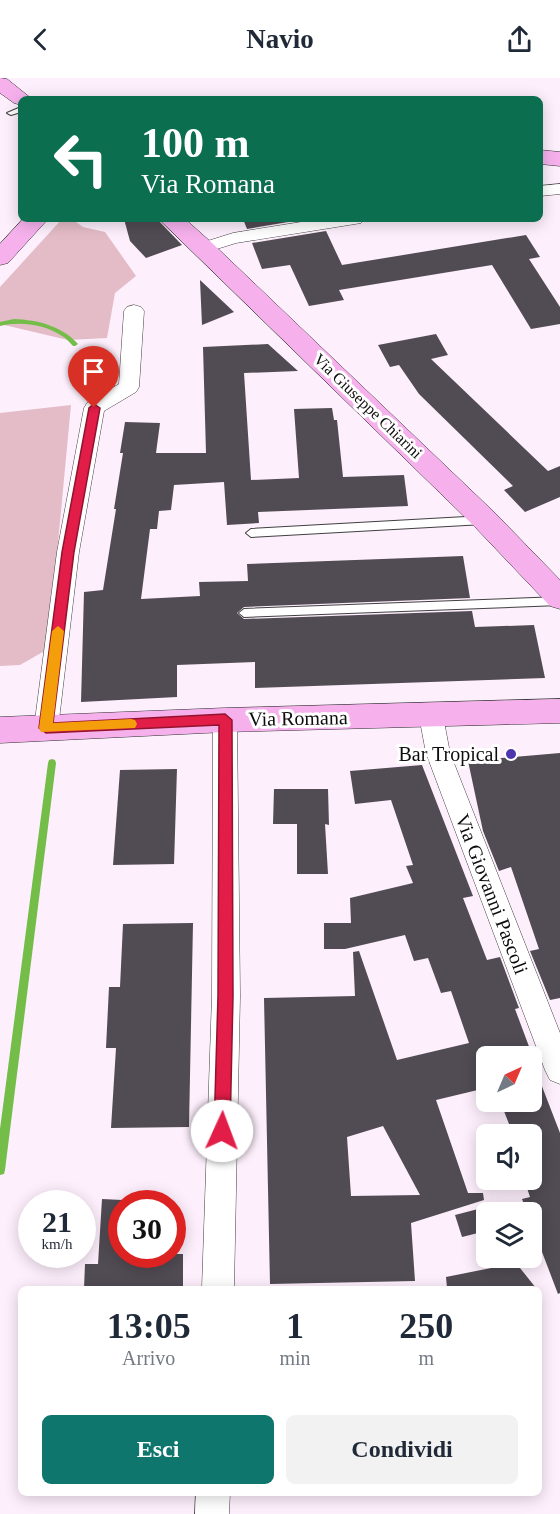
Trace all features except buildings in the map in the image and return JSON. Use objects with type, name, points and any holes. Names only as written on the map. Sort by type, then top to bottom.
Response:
[{"type":"street","points":[[0,83],[18,103]]},
{"type":"street","points":[[543,157],[560,159]]},
{"type":"street","points":[[543,191],[560,189]]},
{"type":"street","points":[[0,258],[33,222]]},
{"type":"street","name":"Via Giuseppe Chiarini","points":[[174,222],[485,520],[560,600]]},
{"type":"street","points":[[204,248],[233,238],[336,222]]},
{"type":"street","points":[[46,728],[68,552],[94,408],[129,387],[134,311]]},
{"type":"street","name":"Via Romana","points":[[0,730],[225,720],[560,711]]},
{"type":"street","name":"Via Giovanni Pascoli","points":[[431,716],[438,753],[560,1070]]},
{"type":"street","points":[[218,1286],[226,996],[225,720]]},
{"type":"street","points":[[212,1514],[213,1496]]},
{"type":"lane","points":[[252,534],[485,520]]},
{"type":"lane","points":[[244,613],[560,600]]},
{"type":"shaded area","points":[[59,222],[76,222],[83,227],[105,232],[136,276],[115,293],[107,338],[68,340],[0,324],[0,287]]},
{"type":"shaded area","points":[[71,405],[48,649],[20,665],[0,666],[0,413]]},
{"type":"waterway","points":[[0,324],[7,322],[39,324],[62,333],[75,344]]},
{"type":"waterway","points":[[0,1170],[52,763]]},
{"type":"slow traffic","points":[[58,631],[46,728],[131,724]]},
{"type":"place","name":"Bar Tropical","points":[[511,754]]},
{"type":"route","points":[[94,408],[68,552],[46,728],[225,720],[226,996],[222,1131]]}]
